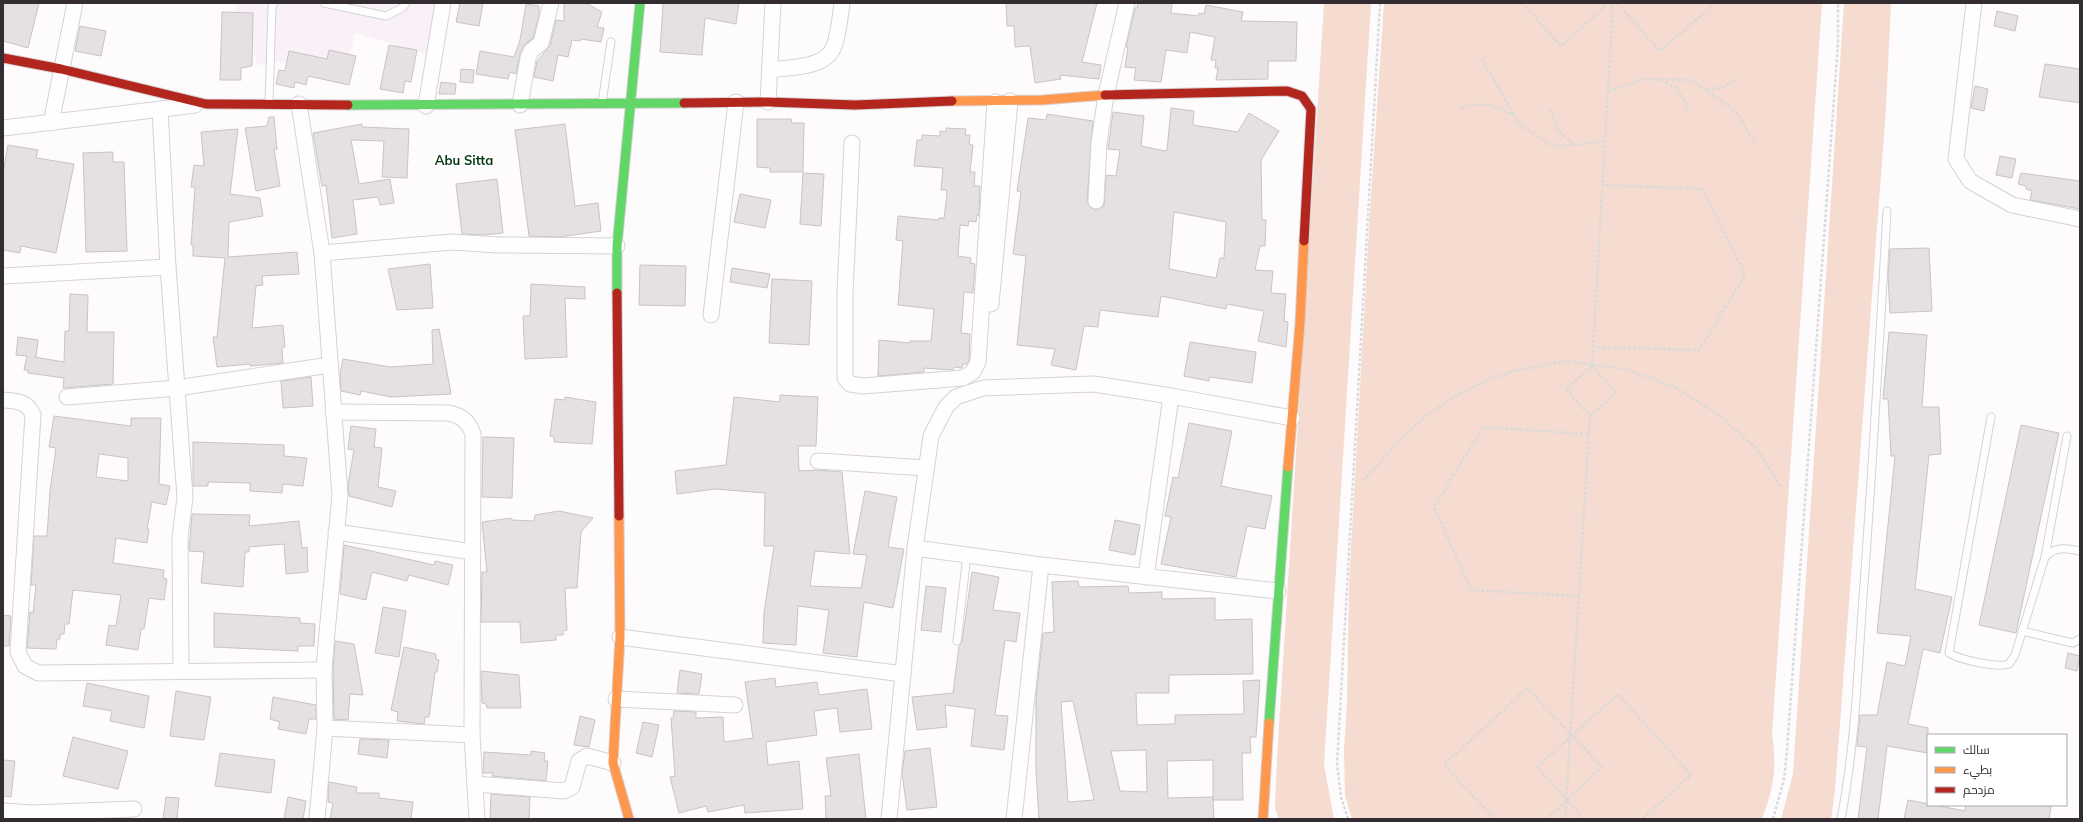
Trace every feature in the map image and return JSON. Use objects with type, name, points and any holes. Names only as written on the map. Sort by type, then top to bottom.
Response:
[{"type":"street","points":[[51,123],[61,69],[76,3]]},
{"type":"street","points":[[426,106],[443,3]]},
{"type":"street","points":[[520,104],[528,58],[531,51],[541,43],[551,3]]},
{"type":"street","points":[[629,819],[613,763],[620,637],[617,246],[630,102],[635,71],[640,3]]},
{"type":"street","points":[[768,102],[773,3]]},
{"type":"street","points":[[770,70],[818,62],[828,55],[834,46],[842,3]]},
{"type":"street","points":[[1096,201],[1099,143],[1106,95],[1127,3]]},
{"type":"street","points":[[1974,3],[1956,159],[1970,181],[2012,205],[2080,219]]},
{"type":"street","points":[[3,58],[61,69],[206,104]]},
{"type":"street","points":[[3,128],[206,104],[426,106],[630,102],[768,102],[855,105],[906,102],[995,102],[1106,95],[1287,91],[1296,93],[1306,100],[1311,109],[1300,323],[1278,590],[1263,819]]},
{"type":"street","points":[[983,388],[1010,101]]},
{"type":"street","points":[[711,315],[736,102]]},
{"type":"street","points":[[852,143],[845,293],[846,378],[850,384],[863,386],[963,378],[973,372],[978,362],[995,102]]},
{"type":"street","points":[[299,104],[322,253],[340,495],[324,670],[325,728],[317,819]]},
{"type":"street","points":[[160,109],[168,267],[185,497],[180,546],[180,670]]},
{"type":"street","points":[[322,253],[452,242],[490,245],[617,246]]},
{"type":"street","points":[[3,276],[168,267]]},
{"type":"street","points":[[67,397],[177,388],[330,365]]},
{"type":"street","points":[[890,819],[915,548],[931,436],[946,406],[956,398],[983,388],[1094,384],[1171,396],[1292,418]]},
{"type":"street","points":[[1146,577],[1171,396]]},
{"type":"street","points":[[3,400],[21,402],[30,409],[33,415],[18,652],[20,660],[31,671],[38,673],[180,670],[324,670]]},
{"type":"street","points":[[333,412],[448,414],[464,419],[473,434],[472,735],[477,819]]},
{"type":"street","points":[[818,461],[926,468]]},
{"type":"street","points":[[336,532],[473,552]]},
{"type":"street","points":[[915,548],[1041,565],[1278,590]]},
{"type":"street","points":[[1014,819],[1041,565]]},
{"type":"street","points":[[620,637],[903,674]]},
{"type":"street","points":[[616,699],[735,705]]},
{"type":"street","points":[[325,728],[472,735]]},
{"type":"street","points":[[475,784],[564,791],[572,787],[579,762],[587,756],[613,763]]},
{"type":"street","points":[[3,811],[32,813],[134,809]]},
{"type":"lane","points":[[269,104],[272,6],[274,3]]},
{"type":"lane","points":[[324,3],[386,16],[402,8],[406,3]]},
{"type":"lane","points":[[602,103],[611,42]]},
{"type":"lane","points":[[1841,819],[1848,784],[1858,672],[1876,418],[1887,211]]},
{"type":"lane","points":[[1992,417],[1949,653],[1957,657],[2003,665],[2013,660],[2045,557],[2067,436]]},
{"type":"lane","points":[[2045,557],[2057,549],[2065,548],[2080,551]]},
{"type":"lane","points":[[957,641],[967,555]]},
{"type":"lane","points":[[2022,631],[2073,643],[2080,639]]},
{"type":"path","points":[[1348,819],[1341,797],[1337,764],[1380,3]]},
{"type":"path","points":[[1522,3],[1561,46],[1609,3]]},
{"type":"path","points":[[1590,416],[1566,389],[1592,366],[1613,3]]},
{"type":"path","points":[[1617,3],[1660,51],[1716,3]]},
{"type":"path","points":[[1773,819],[1784,779],[1787,751],[1837,51],[1838,3]]},
{"type":"path","points":[[1482,59],[1520,125],[1552,146],[1576,145],[1605,140]]},
{"type":"path","points":[[1608,91],[1645,79],[1659,78],[1692,80],[1737,113],[1755,143]]},
{"type":"path","points":[[1659,78],[1677,88],[1689,111]]},
{"type":"path","points":[[1707,90],[1722,88],[1740,78]]},
{"type":"path","points":[[1460,108],[1478,103],[1496,107],[1515,115]]},
{"type":"path","points":[[1550,109],[1558,131],[1576,145]]},
{"type":"path","points":[[1593,347],[1699,350],[1744,275],[1704,189],[1603,185]]},
{"type":"path","points":[[1363,481],[1398,442],[1420,422],[1452,398],[1483,382],[1514,371],[1566,361],[1592,366],[1609,366],[1651,377],[1677,388],[1719,415],[1757,449],[1781,487]]},
{"type":"path","points":[[1565,819],[1590,416],[1616,392],[1592,366]]},
{"type":"path","points":[[1579,596],[1471,590],[1434,507],[1483,427],[1588,434]]},
{"type":"path","points":[[1495,819],[1444,765],[1527,688],[1602,768],[1547,819]]},
{"type":"path","points":[[1584,819],[1537,767],[1618,694],[1691,775],[1642,819]]},
{"type":"shaded area","points":[[237,3],[436,3],[426,54],[355,33],[350,55],[257,65],[252,45],[253,13],[235,12]]},
{"type":"shaded area","points":[[1324,3],[1371,3],[1324,765],[1334,819],[1279,819],[1275,808],[1277,759]]},
{"type":"shaded area","points":[[1384,3],[1822,3],[1772,734],[1774,767],[1772,787],[1762,819],[1352,819],[1345,796],[1344,750],[1347,704],[1349,584],[1370,210]]},
{"type":"shaded area","points":[[1844,3],[1891,3],[1886,108],[1835,790],[1831,819],[1781,819],[1793,774]]},
{"type":"building","points":[[3,3],[39,3],[28,48],[3,41]]},
{"type":"building","points":[[460,3],[483,3],[479,26],[456,22]]},
{"type":"building","points":[[564,3],[586,3],[602,12],[597,27],[604,28],[601,42],[581,39],[580,41],[572,40],[568,57],[558,55],[553,81],[534,77],[537,61],[550,46],[556,20],[564,21]]},
{"type":"building","points":[[663,3],[739,3],[736,24],[705,18],[702,55],[660,52]]},
{"type":"building","points":[[1006,3],[1097,3],[1082,62],[1101,65],[1099,79],[1060,75],[1061,79],[1035,83],[1030,46],[1015,47],[1014,26],[1007,26]]},
{"type":"building","points":[[1138,3],[1172,3],[1171,13],[1198,16],[1199,13],[1204,14],[1206,5],[1243,12],[1241,21],[1297,22],[1296,61],[1268,61],[1268,79],[1216,80],[1218,68],[1215,68],[1216,60],[1211,60],[1215,37],[1190,32],[1187,53],[1166,50],[1161,82],[1134,80],[1136,68],[1125,67],[1128,47],[1126,47],[1135,8],[1137,8]]},
{"type":"building","points":[[526,4],[539,6],[539,15],[533,38],[525,44],[520,54],[516,74],[510,72],[508,79],[476,74],[480,51],[514,57],[520,40]]},
{"type":"building","points":[[1997,11],[2018,16],[2015,31],[1994,26]]},
{"type":"building","points":[[222,12],[253,13],[252,66],[241,68],[241,80],[220,80]]},
{"type":"building","points":[[80,26],[106,31],[101,56],[75,51]]},
{"type":"building","points":[[389,45],[417,50],[411,82],[405,81],[403,93],[380,89]]},
{"type":"building","points":[[329,50],[356,56],[349,85],[308,76],[306,85],[295,82],[294,88],[276,84],[279,70],[285,71],[289,51],[327,59]]},
{"type":"building","points":[[2045,64],[2080,69],[2080,103],[2039,97]]},
{"type":"building","points":[[461,69],[474,70],[473,83],[460,82]]},
{"type":"building","points":[[441,82],[456,84],[455,94],[439,94]]},
{"type":"building","points":[[1975,86],[1988,89],[1984,111],[1971,108]]},
{"type":"building","points":[[1171,108],[1194,111],[1193,125],[1238,132],[1249,113],[1279,131],[1261,160],[1262,220],[1266,220],[1265,246],[1260,246],[1255,270],[1273,271],[1271,293],[1286,294],[1284,321],[1288,322],[1286,347],[1258,341],[1264,311],[1227,304],[1226,309],[1161,296],[1158,317],[1100,310],[1098,327],[1084,326],[1076,370],[1051,365],[1055,349],[1017,345],[1026,256],[1013,254],[1021,192],[1017,191],[1028,118],[1046,120],[1047,114],[1093,121],[1087,201],[1091,208],[1096,210],[1104,206],[1106,175],[1116,176],[1120,150],[1108,149],[1113,112],[1144,116],[1141,146],[1165,151],[1167,150]],"holes":[[[1174,212],[1226,222],[1224,258],[1220,258],[1216,278],[1169,269]]]},
{"type":"building","points":[[269,117],[274,117],[277,149],[274,149],[280,186],[256,191],[245,128],[267,126]]},
{"type":"building","points":[[757,119],[791,119],[792,123],[804,123],[803,172],[770,172],[770,168],[757,167]]},
{"type":"building","points":[[362,124],[362,127],[409,129],[407,178],[382,177],[384,141],[351,140],[359,184],[390,179],[394,203],[380,205],[378,197],[353,200],[357,234],[332,238],[326,185],[322,186],[313,133]]},
{"type":"building","points":[[565,124],[575,206],[598,203],[601,231],[559,237],[529,236],[515,130]]},
{"type":"building","points":[[946,128],[966,129],[965,135],[970,135],[969,144],[973,145],[970,172],[975,172],[974,186],[980,186],[979,216],[977,215],[976,222],[969,221],[968,226],[960,225],[958,256],[971,258],[970,263],[975,264],[973,293],[964,292],[961,333],[970,334],[969,360],[967,364],[963,364],[962,368],[954,367],[953,370],[924,368],[924,372],[878,376],[879,340],[910,343],[910,341],[931,341],[934,309],[898,305],[903,241],[896,240],[898,216],[938,220],[939,218],[944,218],[947,194],[946,190],[941,190],[943,168],[914,166],[917,140],[922,140],[922,135],[940,136],[940,131],[946,132]]},
{"type":"building","points":[[238,129],[230,194],[260,198],[263,216],[229,222],[228,257],[297,252],[299,274],[262,276],[263,285],[256,286],[252,328],[283,325],[285,347],[282,348],[283,363],[217,367],[213,337],[217,337],[225,258],[193,256],[193,245],[191,245],[195,187],[191,187],[194,165],[204,166],[201,132]]},
{"type":"building","points":[[8,145],[38,150],[36,158],[74,164],[56,253],[21,246],[20,253],[3,250],[3,173]]},
{"type":"building","points":[[113,152],[113,162],[124,162],[127,251],[86,252],[83,153]]},
{"type":"building","points":[[2000,156],[2016,159],[2012,178],[1996,175]]},
{"type":"building","points":[[803,173],[824,174],[821,226],[800,224]]},
{"type":"building","points":[[2021,173],[2080,181],[2080,209],[2030,200],[2032,191],[2026,189],[2026,186],[2018,184]]},
{"type":"building","points":[[497,179],[503,233],[484,235],[462,234],[456,184]]},
{"type":"building","points":[[740,194],[771,200],[765,228],[734,222]]},
{"type":"building","points":[[1929,248],[1932,311],[1890,313],[1888,277],[1890,249]]},
{"type":"building","points":[[430,264],[433,308],[397,310],[388,269]]},
{"type":"building","points":[[640,265],[686,266],[685,306],[639,305]]},
{"type":"building","points":[[732,268],[770,274],[767,288],[730,282]]},
{"type":"building","points":[[772,279],[812,281],[809,345],[769,343]]},
{"type":"building","points":[[531,284],[585,287],[585,299],[565,298],[567,357],[525,359],[523,316],[530,316]]},
{"type":"building","points":[[70,294],[88,295],[87,332],[114,332],[113,384],[63,388],[64,378],[28,373],[28,370],[24,370],[27,356],[16,355],[18,337],[38,340],[36,357],[34,357],[64,362],[65,331],[69,331]]},
{"type":"building","points":[[439,329],[451,394],[391,397],[361,391],[360,395],[341,391],[340,374],[343,359],[390,367],[433,364],[432,330]]},
{"type":"building","points":[[1889,332],[1927,335],[1922,407],[1939,407],[1941,454],[1929,455],[1915,589],[1952,597],[1940,653],[1923,649],[1908,724],[1928,728],[1927,753],[1887,746],[1878,819],[1858,819],[1867,747],[1857,746],[1860,715],[1877,715],[1887,662],[1905,666],[1911,636],[1877,633],[1895,456],[1891,456],[1888,399],[1883,399]]},
{"type":"building","points":[[1190,342],[1256,352],[1252,383],[1210,377],[1209,381],[1184,376]]},
{"type":"building","points":[[311,377],[313,406],[283,408],[281,381]]},
{"type":"building","points":[[780,395],[818,397],[816,446],[798,446],[799,471],[816,470],[842,472],[850,554],[815,551],[810,586],[861,588],[867,555],[853,554],[865,491],[897,497],[888,547],[904,549],[893,608],[864,602],[857,657],[823,653],[829,610],[798,606],[796,645],[763,643],[764,613],[774,546],[764,546],[765,493],[715,489],[677,494],[675,471],[726,465],[734,397],[780,402]]},
{"type":"building","points":[[565,397],[596,402],[592,444],[554,442],[554,437],[550,436],[555,399],[565,400]]},
{"type":"building","points":[[54,416],[131,426],[131,418],[161,418],[159,484],[170,486],[166,505],[152,502],[147,529],[149,529],[147,543],[116,538],[113,563],[164,570],[163,578],[167,579],[164,600],[149,598],[144,629],[141,629],[138,650],[106,645],[109,625],[116,626],[121,595],[73,590],[69,624],[65,624],[64,634],[60,634],[60,639],[57,639],[56,649],[27,648],[30,612],[33,613],[36,585],[31,585],[34,536],[47,536],[50,491],[56,448],[49,447]],"holes":[[[99,454],[128,458],[128,481],[96,477]]]},
{"type":"building","points":[[1189,423],[1232,431],[1221,486],[1272,496],[1265,529],[1247,526],[1236,577],[1161,564],[1171,517],[1165,516],[1173,477],[1178,478]]},
{"type":"building","points":[[2021,425],[2059,433],[2016,633],[1979,625]]},
{"type":"building","points":[[351,426],[376,429],[374,447],[382,448],[378,487],[396,491],[392,507],[349,496],[348,485],[354,450],[348,449]]},
{"type":"building","points":[[483,437],[514,438],[512,498],[482,497]]},
{"type":"building","points":[[193,442],[284,445],[284,456],[307,458],[303,486],[283,484],[282,493],[250,491],[250,483],[208,482],[208,486],[193,486]]},
{"type":"building","points":[[559,511],[593,518],[581,532],[577,588],[565,588],[567,630],[563,631],[563,635],[556,635],[556,640],[521,643],[520,622],[481,622],[482,572],[487,572],[482,522],[511,518],[511,520],[534,521],[535,515]]},
{"type":"building","points":[[192,514],[250,515],[249,526],[299,521],[302,548],[307,547],[308,572],[286,574],[284,544],[249,547],[249,552],[245,552],[243,587],[201,583],[204,552],[189,551]]},
{"type":"building","points":[[1115,520],[1140,525],[1135,555],[1109,550]]},
{"type":"building","points":[[344,545],[434,565],[435,561],[453,565],[448,585],[409,575],[407,581],[372,572],[366,600],[340,594]]},
{"type":"building","points":[[972,572],[999,577],[993,610],[1020,613],[1016,642],[1005,640],[995,715],[1008,716],[1004,750],[971,746],[975,709],[945,705],[947,727],[917,730],[912,697],[953,693],[959,646],[962,642]]},
{"type":"building","points":[[1078,581],[1079,587],[1128,586],[1129,593],[1162,592],[1162,599],[1215,598],[1215,620],[1252,619],[1253,674],[1169,675],[1169,693],[1136,693],[1137,725],[1175,724],[1175,715],[1244,714],[1243,681],[1260,680],[1256,737],[1250,737],[1251,753],[1242,753],[1243,800],[1213,800],[1214,819],[1039,819],[1036,770],[1036,698],[1043,633],[1054,632],[1052,582]],"holes":[[[1073,701],[1094,800],[1068,802],[1061,702]],[[1146,750],[1147,792],[1120,791],[1111,751]],[[1213,760],[1213,797],[1168,798],[1167,761]]]},
{"type":"building","points":[[926,586],[946,588],[941,632],[921,630]]},
{"type":"building","points":[[383,607],[406,611],[399,657],[375,653]]},
{"type":"building","points":[[214,613],[300,618],[300,623],[315,624],[314,646],[298,646],[298,651],[214,647]]},
{"type":"building","points":[[3,615],[11,616],[9,646],[3,646]]},
{"type":"building","points":[[335,641],[354,644],[363,695],[350,694],[348,720],[334,719],[333,669]]},
{"type":"building","points":[[404,647],[436,654],[436,659],[439,660],[437,672],[435,672],[429,717],[425,717],[424,724],[397,721],[398,712],[391,710]]},
{"type":"building","points":[[2068,653],[2080,656],[2077,671],[2065,668]]},
{"type":"building","points":[[680,670],[702,674],[699,694],[677,693]]},
{"type":"building","points":[[481,671],[519,675],[521,708],[487,708],[486,704],[482,703]]},
{"type":"building","points":[[775,678],[776,687],[817,682],[819,695],[867,689],[872,729],[840,732],[837,708],[814,711],[817,735],[766,742],[768,765],[799,761],[803,809],[745,813],[744,805],[708,812],[706,806],[679,813],[670,777],[675,776],[671,718],[673,718],[674,711],[696,712],[696,718],[723,717],[724,742],[753,738],[745,682]]},
{"type":"building","points":[[87,683],[149,696],[144,728],[110,721],[112,711],[83,706]]},
{"type":"building","points":[[176,691],[211,697],[204,740],[170,736]]},
{"type":"building","points":[[273,697],[316,705],[316,719],[309,719],[306,734],[278,729],[280,722],[270,719]]},
{"type":"building","points":[[580,716],[595,720],[589,747],[574,745]]},
{"type":"building","points":[[643,722],[659,725],[652,757],[636,753]]},
{"type":"building","points":[[73,737],[128,751],[118,789],[63,776]]},
{"type":"building","points":[[360,739],[389,740],[387,758],[358,754]]},
{"type":"building","points":[[930,748],[937,807],[907,810],[902,773],[905,751]]},
{"type":"building","points":[[531,751],[545,753],[544,761],[548,761],[546,781],[492,776],[493,773],[483,773],[484,752],[531,755]]},
{"type":"building","points":[[220,753],[275,760],[271,793],[215,786]]},
{"type":"building","points":[[859,754],[866,819],[826,819],[825,796],[831,796],[826,758]]},
{"type":"building","points":[[3,760],[15,761],[11,797],[3,796]]},
{"type":"building","points":[[329,782],[357,787],[356,793],[379,793],[379,798],[413,802],[411,819],[330,819],[333,803],[328,802]]},
{"type":"building","points":[[491,794],[530,797],[529,819],[490,819]]},
{"type":"building","points":[[166,797],[179,798],[177,819],[163,819]]},
{"type":"building","points":[[288,797],[306,801],[303,819],[284,819]]},
{"type":"building","points":[[1908,800],[1927,804],[1927,806],[1939,806],[1965,811],[1966,806],[2051,807],[2049,819],[1904,819]]},
{"type":"traffic: fast","points":[[617,293],[617,246],[640,3]]},
{"type":"traffic: fast","points":[[348,105],[684,103]]},
{"type":"traffic: fast","points":[[1269,723],[1288,467]]},
{"type":"traffic: slow","points":[[952,101],[1042,100],[1105,95]]},
{"type":"traffic: slow","points":[[1288,467],[1300,323],[1304,241]]},
{"type":"traffic: slow","points":[[619,516],[620,637],[613,763],[629,819]]},
{"type":"traffic: slow","points":[[1263,819],[1269,723]]},
{"type":"traffic: jam","points":[[3,58],[61,69],[206,104],[348,105]]},
{"type":"traffic: jam","points":[[1105,95],[1287,91],[1302,96],[1311,109],[1304,241]]},
{"type":"traffic: jam","points":[[684,103],[768,102],[855,105],[952,101]]},
{"type":"traffic: jam","points":[[617,293],[619,516]]},
{"type":"district","name":"Abu Sitta","points":[[464,160]]}]
